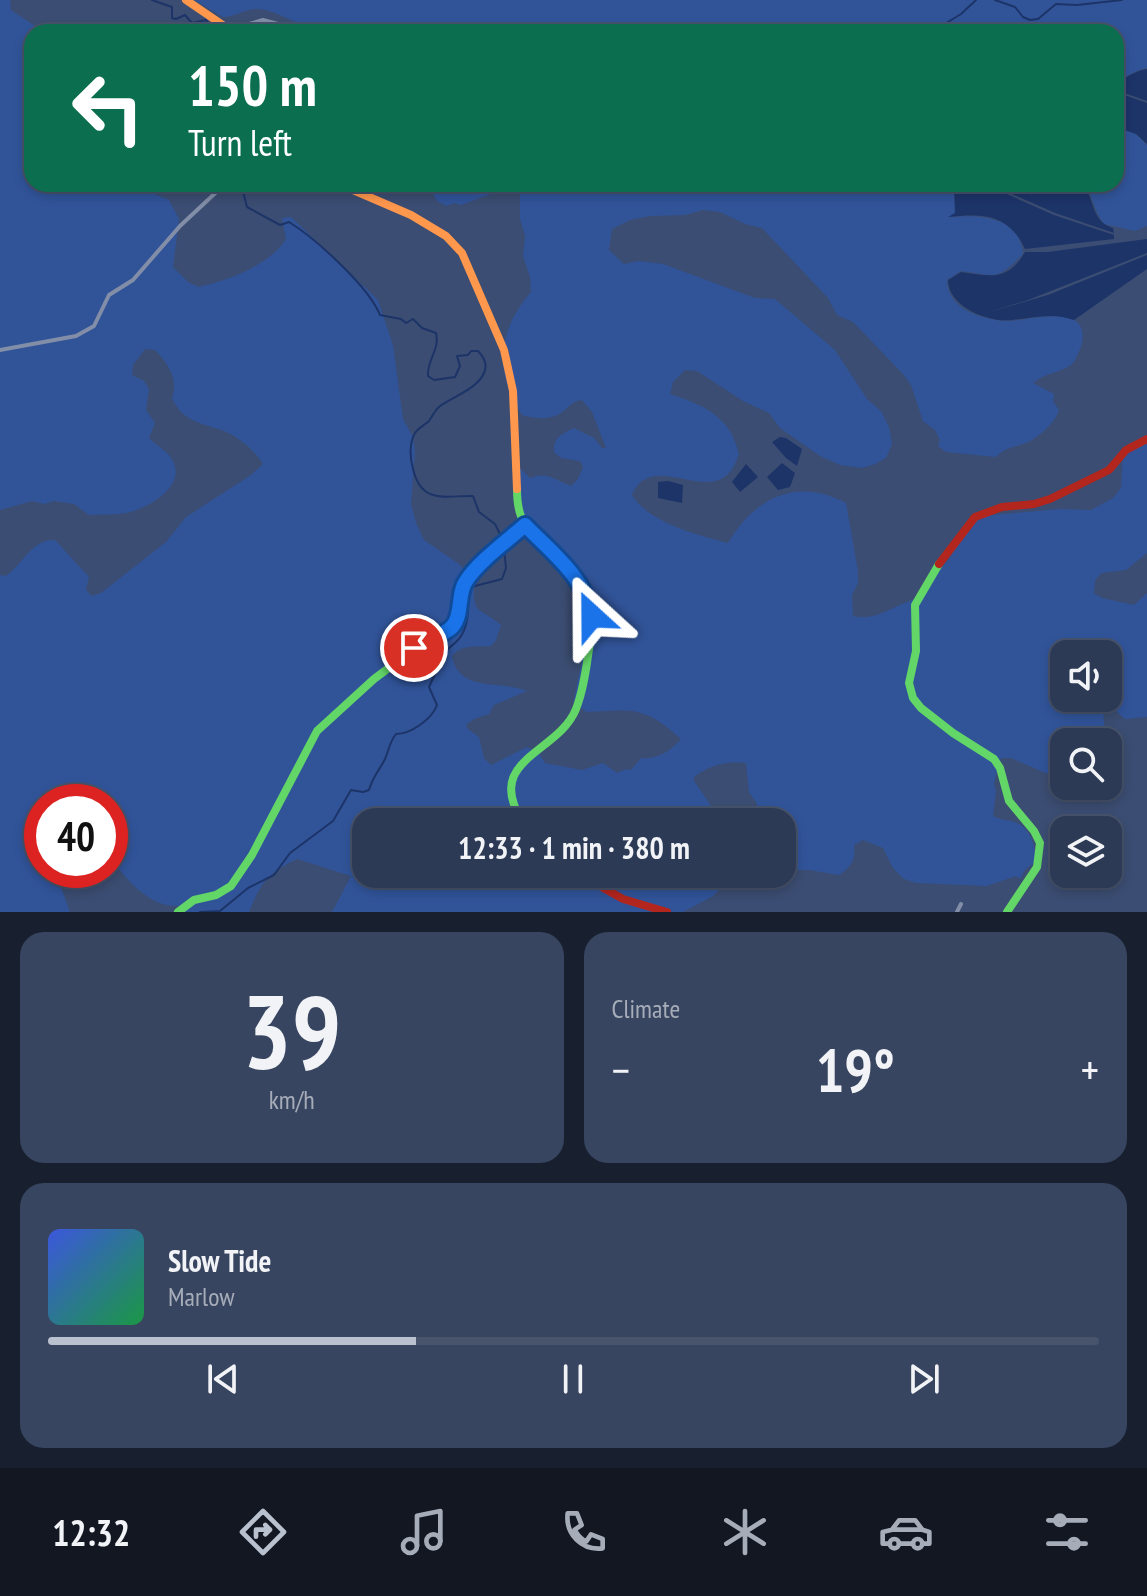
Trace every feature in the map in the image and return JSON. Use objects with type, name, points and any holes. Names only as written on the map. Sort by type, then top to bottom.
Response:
[{"type":"street","points":[[186,0],[222,24]]},
{"type":"street","points":[[252,24],[263,20],[278,24]]},
{"type":"street","points":[[0,350],[76,336],[94,326],[109,295],[140,273],[180,226],[216,192]]},
{"type":"street","points":[[358,192],[411,215],[446,236],[462,253],[504,350],[513,391],[518,506],[525,525],[582,588],[591,606],[592,625],[573,715],[511,778],[511,798],[516,808]]},
{"type":"street","points":[[1007,912],[1037,867],[1040,843],[1009,801],[1000,768],[994,759],[953,733],[913,698],[909,683],[916,651],[915,605],[933,572],[975,517],[1002,507],[1050,499],[1109,470],[1126,450],[1147,439]]},
{"type":"street","points":[[178,912],[194,900],[216,895],[231,886],[264,832],[317,731],[374,679],[426,640],[449,630],[455,623],[466,581],[525,525]]},
{"type":"street","points":[[604,888],[623,899],[667,912]]},
{"type":"street","points":[[957,912],[961,904]]},
{"type":"shaded area","points":[[0,0],[10,0],[11,10],[32,24],[24,24],[24,192],[149,192],[169,200],[179,219],[173,267],[198,287],[234,276],[270,257],[286,239],[282,218],[291,217],[378,300],[393,345],[403,419],[413,437],[415,451],[411,504],[416,523],[424,540],[459,564],[474,580],[476,605],[501,625],[491,646],[470,647],[456,652],[452,656],[456,668],[472,680],[527,691],[494,705],[489,714],[466,725],[479,737],[484,758],[491,765],[527,747],[539,753],[545,763],[582,770],[603,763],[617,773],[631,770],[641,758],[663,754],[681,739],[647,715],[627,711],[586,712],[574,701],[586,641],[586,609],[566,571],[527,529],[518,513],[513,493],[517,465],[530,478],[546,476],[571,486],[583,467],[580,461],[561,458],[554,452],[559,437],[574,428],[606,448],[592,412],[582,400],[552,417],[522,415],[507,383],[503,367],[506,336],[520,306],[531,292],[523,256],[525,236],[520,219],[520,192],[954,192],[955,214],[951,217],[974,216],[1007,225],[1015,232],[1023,254],[1001,273],[961,271],[947,280],[953,298],[968,311],[997,320],[1067,317],[1082,330],[1082,343],[1071,365],[1033,383],[1054,394],[1053,401],[1059,410],[1054,420],[1036,437],[996,457],[946,452],[938,446],[940,440],[935,430],[923,421],[911,385],[903,374],[853,322],[837,315],[828,298],[762,228],[720,212],[703,210],[685,215],[630,220],[612,229],[609,250],[624,264],[639,261],[663,264],[755,298],[775,299],[835,350],[867,399],[881,411],[889,427],[892,444],[886,458],[875,464],[862,468],[840,465],[820,456],[780,428],[769,413],[743,401],[697,371],[685,370],[673,382],[670,394],[704,408],[722,421],[739,455],[731,470],[719,480],[706,482],[652,477],[641,482],[632,495],[640,505],[662,520],[689,532],[728,543],[751,514],[779,496],[811,492],[846,503],[858,571],[858,583],[852,595],[853,616],[870,617],[918,598],[949,559],[966,531],[982,516],[1059,509],[1091,510],[1113,498],[1121,488],[1123,456],[1147,442],[1147,553],[1126,570],[1101,573],[1095,581],[1094,593],[1102,598],[1134,605],[1147,593],[1147,717],[1125,719],[1117,712],[1122,712],[1122,640],[1050,640],[1050,712],[1108,712],[1104,713],[1105,728],[1050,728],[1050,775],[1011,758],[1001,758],[994,783],[993,816],[1017,823],[1026,830],[1034,845],[1036,861],[1020,879],[1016,876],[987,886],[916,883],[904,879],[893,868],[883,848],[863,840],[854,845],[852,863],[839,875],[796,870],[796,808],[758,808],[749,792],[746,763],[733,762],[712,767],[694,777],[712,808],[352,808],[352,888],[721,888],[713,896],[683,912],[332,912],[351,876],[297,859],[267,880],[249,912],[179,912],[180,906],[170,906],[152,899],[128,879],[128,784],[24,784],[24,888],[61,888],[70,912],[0,912],[0,575],[6,576],[40,544],[55,540],[89,577],[86,589],[91,596],[101,593],[166,542],[186,517],[263,464],[237,438],[191,419],[180,411],[172,398],[174,385],[168,366],[155,350],[145,349],[133,365],[132,375],[144,381],[149,389],[146,410],[155,423],[149,438],[168,454],[174,465],[176,475],[172,484],[147,505],[122,514],[89,515],[74,504],[54,501],[44,504],[32,501],[0,510]]},
{"type":"shaded area","points":[[194,0],[1147,0],[1147,68],[1124,77],[1124,24],[302,24],[261,9],[223,17]]},
{"type":"shaded area","points":[[1147,69],[1147,101],[1124,93],[1124,78]]},
{"type":"shaded area","points":[[1124,95],[1147,103],[1147,144],[1136,134],[1124,130]]},
{"type":"shaded area","points":[[1124,130],[1136,134],[1147,145],[1147,226],[1135,231],[1104,224],[1090,193],[1124,192]]},
{"type":"shaded area","points":[[432,192],[496,192],[461,205],[454,203],[447,206],[437,201]]},
{"type":"shaded area","points":[[954,192],[1002,192],[1054,215],[1114,235],[1114,239],[1025,249],[1019,237],[1003,222],[973,215],[948,217],[955,213]]},
{"type":"shaded area","points":[[1007,192],[1088,192],[1097,215],[1113,228],[1114,233],[1055,213]]},
{"type":"shaded area","points":[[1147,239],[1147,253],[1028,300],[986,313],[1048,295],[1147,255],[1147,269],[1074,320],[1051,316],[992,319],[962,305],[950,290],[948,280],[961,272],[1005,273],[1025,252],[1048,252]]},
{"type":"shaded area","points":[[780,437],[802,449],[797,466],[772,442]]},
{"type":"shaded area","points":[[782,463],[795,473],[790,487],[778,490],[767,477]]},
{"type":"shaded area","points":[[746,464],[758,477],[740,492],[732,482]]},
{"type":"shaded area","points":[[658,482],[683,485],[682,503],[658,498]]},
{"type":"waterway","points":[[152,0],[172,7],[172,18],[185,15],[192,23],[206,20],[208,24]]},
{"type":"waterway","points":[[945,24],[976,0]]},
{"type":"waterway","points":[[995,0],[1015,7],[1030,20],[1038,19],[1056,4],[1122,0]]},
{"type":"waterway","points":[[243,192],[247,207],[280,225],[289,222],[313,239],[353,277],[380,315],[406,323],[413,319],[422,328],[436,333],[428,376],[434,380],[455,377],[460,366],[457,356],[468,355],[471,351],[478,351],[482,356],[486,367],[481,379],[440,406],[429,421],[418,429],[413,437],[411,460],[417,481],[429,494],[473,496],[479,512],[495,524],[500,534]]},
{"type":"waterway","points":[[200,912],[220,911],[248,888],[274,875],[290,853],[333,821],[351,790],[369,790],[396,734],[414,729],[426,720],[437,705],[429,687],[435,674],[433,666],[456,642],[466,625],[467,591],[471,587],[502,579],[506,568],[504,549]]},
{"type":"traffic: fast","points":[[516,808],[511,784],[517,770],[567,724],[576,709],[585,676],[591,626],[590,611],[580,586],[523,520],[518,507],[517,489]]},
{"type":"traffic: fast","points":[[178,912],[194,900],[216,895],[231,886],[252,855],[317,731],[374,679],[426,640],[449,630],[455,623],[466,581],[525,525]]},
{"type":"traffic: fast","points":[[939,564],[915,605],[916,651],[909,683],[913,698],[921,708],[994,759],[1000,768],[1009,801],[1040,843],[1037,867],[1007,912]]},
{"type":"traffic: slow","points":[[186,0],[221,24]]},
{"type":"traffic: slow","points":[[358,192],[411,215],[446,236],[462,253],[504,350],[513,391],[517,489]]},
{"type":"traffic: jam","points":[[939,564],[975,517],[1002,507],[1050,499],[1109,470],[1126,450],[1147,439]]},
{"type":"traffic: jam","points":[[604,888],[623,899],[667,912]]},
{"type":"route","points":[[414,648],[449,630],[455,623],[466,581],[525,525],[582,588],[591,606],[592,616]]}]
